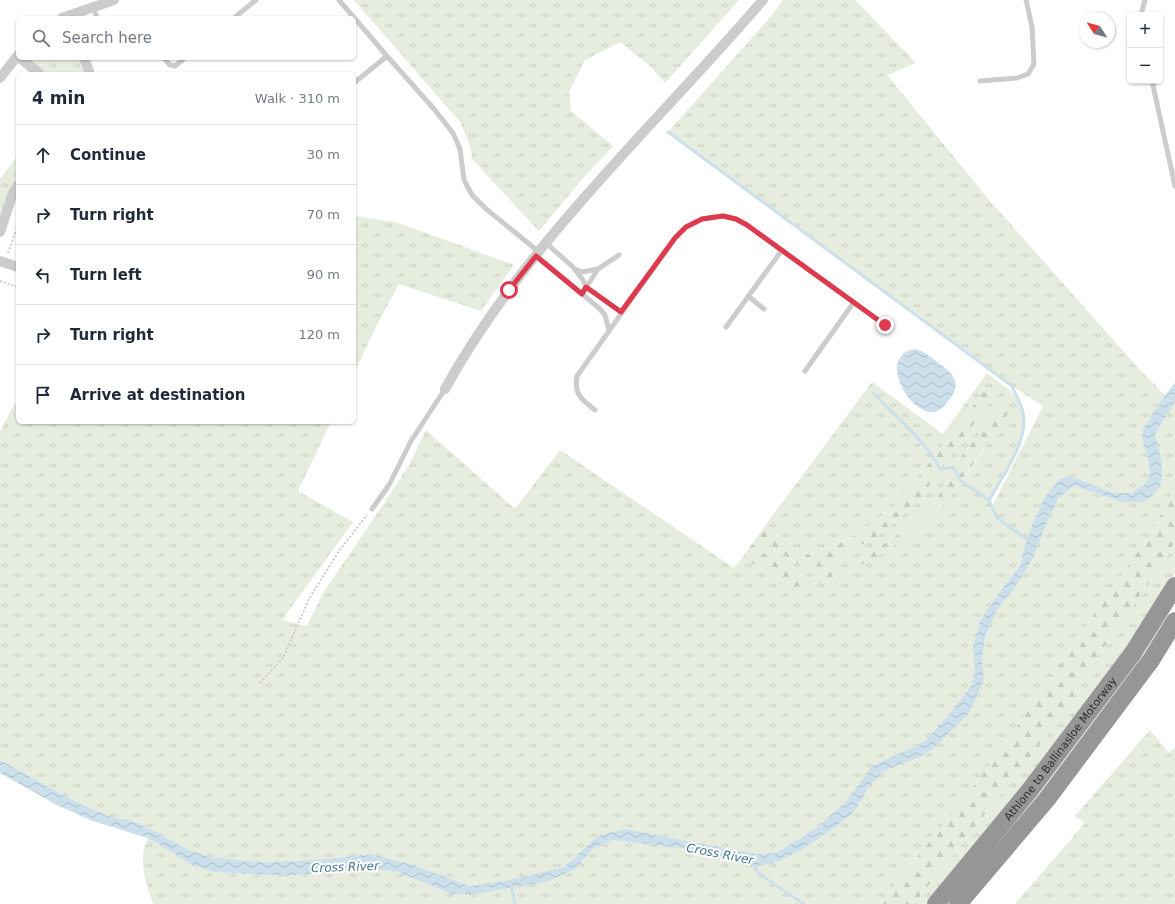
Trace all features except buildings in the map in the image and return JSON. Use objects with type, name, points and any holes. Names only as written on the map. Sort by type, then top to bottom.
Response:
[{"type":"highway","name":"Athlone to Ballinasloe Motorway","points":[[936,904],[1030,790],[1133,653],[1175,586]]},
{"type":"highway","name":"Athlone to Ballinasloe Motorway","points":[[958,904],[1047,799],[1151,660],[1175,621]]},
{"type":"street","points":[[70,16],[114,0]]},
{"type":"street","points":[[445,389],[462,358],[509,290],[546,243],[611,168],[763,0]]},
{"type":"street","points":[[0,78],[16,58]]},
{"type":"street","points":[[23,60],[38,72]]},
{"type":"street","points":[[85,60],[89,72]]},
{"type":"street","points":[[0,232],[16,188]]},
{"type":"street","points":[[4,259],[16,265]]},
{"type":"lane","points":[[236,16],[256,0]]},
{"type":"lane","points":[[339,0],[353,16]]},
{"type":"lane","points":[[980,82],[1017,78],[1028,74],[1034,64],[1032,27],[1026,0]]},
{"type":"lane","points":[[1142,12],[1145,0]]},
{"type":"lane","points":[[93,7],[96,16]]},
{"type":"lane","points":[[356,20],[453,133],[460,149],[464,180],[472,195],[605,315],[609,330]]},
{"type":"lane","points":[[356,81],[387,56]]},
{"type":"lane","points":[[166,60],[170,65],[175,66],[182,60]]},
{"type":"lane","points":[[1153,84],[1175,186]]},
{"type":"lane","points":[[596,410],[582,400],[577,394],[575,385],[577,376],[675,238],[686,227],[702,219],[723,216],[736,219],[747,225],[885,325]]},
{"type":"lane","points":[[546,243],[573,267],[583,280],[586,287],[621,312]]},
{"type":"lane","points":[[726,327],[782,250]]},
{"type":"lane","points":[[582,294],[598,269],[619,255]]},
{"type":"lane","points":[[573,267],[582,272],[598,269]]},
{"type":"lane","points":[[748,296],[764,309]]},
{"type":"lane","points":[[806,371],[854,302]]},
{"type":"lane","points":[[372,509],[389,485],[411,441],[445,389]]},
{"type":"path","points":[[4,259],[16,230]]},
{"type":"path","points":[[0,282],[16,286]]},
{"type":"path","points":[[260,683],[283,658],[309,599],[339,551],[372,509]]},
{"type":"green space","points":[[354,0],[739,0],[665,83],[650,66],[620,42],[585,60],[569,92],[571,111],[613,146],[584,177],[539,231],[472,159],[471,149],[460,122]]},
{"type":"green space","points":[[783,0],[855,0],[916,63],[887,75],[990,201],[1140,370],[1165,395],[1143,429],[1143,442],[1149,463],[1150,475],[1145,484],[1131,493],[1113,493],[1071,476],[1059,479],[1044,498],[1033,523],[1020,566],[1001,590],[980,621],[973,646],[975,673],[971,686],[950,713],[924,742],[872,766],[844,804],[816,828],[776,853],[756,854],[598,836],[564,867],[509,880],[470,886],[410,864],[371,854],[316,860],[262,862],[210,857],[189,850],[151,829],[130,820],[111,817],[76,802],[0,760],[0,431],[16,402],[16,424],[330,424],[298,491],[353,522],[282,620],[307,626],[323,593],[409,465],[426,430],[515,509],[560,450],[734,568],[742,558],[794,587],[830,581],[928,523],[953,493],[986,447],[953,467],[932,509],[853,565],[811,578],[789,572],[752,544],[758,536],[800,566],[820,567],[878,536],[920,499],[940,469],[986,388],[939,451],[893,508],[848,540],[809,555],[764,527],[872,382],[943,434],[987,373],[1016,396],[1023,411],[1024,424],[1022,437],[1017,451],[989,500],[992,507],[1043,406],[1012,386],[668,132],[767,21]]},
{"type":"green space","points":[[31,60],[80,60],[83,72],[45,72]]},
{"type":"green space","points":[[16,158],[16,180],[10,188],[0,217],[0,179]]},
{"type":"green space","points":[[356,216],[399,223],[514,265],[481,311],[399,284],[356,369]]},
{"type":"green space","points":[[986,388],[995,395],[940,469],[920,499],[878,536],[820,567],[800,566],[758,536],[764,527],[809,555],[848,540],[893,508],[939,451]]},
{"type":"green space","points":[[1175,402],[1175,489],[1152,531],[1009,738],[963,801],[879,904],[153,904],[145,880],[143,862],[143,854],[148,838],[192,865],[214,872],[286,876],[372,869],[398,872],[452,894],[477,894],[512,888],[575,869],[593,849],[613,840],[687,849],[756,867],[780,861],[801,850],[854,812],[869,787],[884,771],[920,757],[984,680],[982,659],[985,637],[998,608],[1014,589],[1059,498],[1074,486],[1122,502],[1143,502],[1163,468],[1155,434]]},
{"type":"green space","points":[[1002,404],[1010,411],[953,493],[928,523],[882,554],[830,581],[794,587],[742,558],[752,544],[789,572],[811,578],[853,565],[932,509],[953,467]]},
{"type":"green space","points":[[1175,489],[1175,541],[1158,571],[1111,636],[1055,725],[914,904],[879,904],[963,801],[1009,738],[1152,531]]},
{"type":"green space","points":[[1175,541],[1175,573],[1136,636],[1051,752],[975,845],[925,904],[914,904],[1055,725],[1111,636],[1158,571]]},
{"type":"green space","points":[[1150,730],[1169,753],[1175,747],[1175,904],[1015,904],[1085,823],[1075,816]]},
{"type":"water","points":[[915,349],[924,352],[931,357],[951,373],[954,378],[955,388],[953,394],[943,407],[935,412],[925,411],[915,405],[907,395],[897,373],[898,362],[904,354]]},
{"type":"water","name":"Cross River","points":[[1175,383],[1175,402],[1155,434],[1162,464],[1162,472],[1159,486],[1155,492],[1143,502],[1122,502],[1074,486],[1059,498],[1047,522],[1033,558],[1014,589],[998,608],[985,637],[982,659],[984,680],[969,713],[934,748],[920,757],[884,771],[869,787],[854,812],[834,828],[801,850],[780,861],[756,867],[687,849],[613,840],[593,849],[575,869],[546,882],[477,894],[452,894],[398,872],[372,869],[286,876],[214,872],[192,865],[148,838],[90,820],[57,805],[0,773],[0,760],[76,802],[111,817],[130,820],[151,829],[189,850],[210,857],[262,862],[316,860],[371,854],[410,864],[470,886],[509,880],[564,867],[598,836],[624,829],[756,854],[776,853],[816,828],[844,804],[872,766],[924,742],[950,713],[971,686],[975,673],[973,646],[980,621],[1001,590],[1020,566],[1033,523],[1044,498],[1059,479],[1071,476],[1113,493],[1131,493],[1145,484],[1150,475],[1149,463],[1143,442],[1143,429],[1165,395]]},
{"type":"waterway","points":[[668,132],[1012,386],[1022,409],[1024,420],[1023,432],[1014,456],[989,500],[997,518],[1031,542]]},
{"type":"waterway","points":[[873,393],[918,438],[940,469],[953,467],[961,481],[989,500]]},
{"type":"waterway","name":"Cross River","points":[[754,865],[758,873],[804,904]]},
{"type":"waterway","points":[[511,884],[515,904]]},
{"type":"route","points":[[509,290],[536,256],[582,294],[586,287],[621,312],[675,238],[686,227],[702,219],[723,216],[736,219],[747,225],[885,325]]}]
